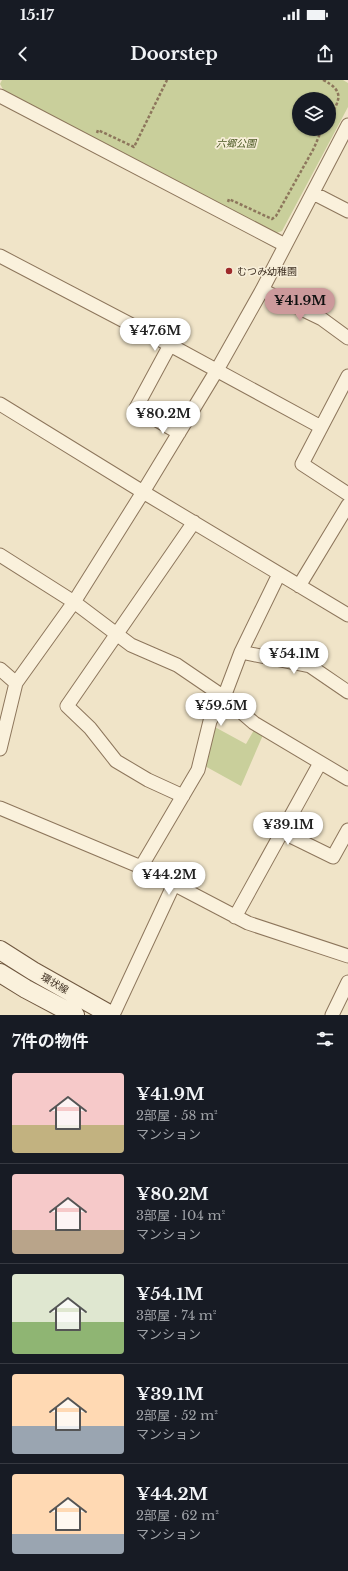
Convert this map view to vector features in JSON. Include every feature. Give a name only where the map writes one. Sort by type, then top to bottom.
[{"type":"street","points":[[0,96],[285,245]]},
{"type":"street","points":[[0,749],[16,683],[74,602],[217,370],[262,290],[348,125]]},
{"type":"street","points":[[313,193],[348,211]]},
{"type":"street","points":[[0,256],[217,370],[321,427]]},
{"type":"street","points":[[262,290],[322,319],[348,338]]},
{"type":"street","points":[[170,345],[136,408],[179,433]]},
{"type":"street","points":[[348,376],[302,464],[348,494]]},
{"type":"street","points":[[1,407],[348,615]]},
{"type":"street","points":[[299,586],[348,505]]},
{"type":"street","points":[[183,796],[148,780],[116,761],[90,728],[67,706],[194,522]]},
{"type":"street","points":[[0,555],[74,602],[131,645],[177,665],[224,697],[254,723],[348,779]]},
{"type":"street","points":[[141,867],[198,770],[210,721],[224,697],[241,652],[279,574]]},
{"type":"street","points":[[241,652],[310,666],[348,692]]},
{"type":"street","points":[[0,669],[16,683]]},
{"type":"street","points":[[235,916],[320,763]]},
{"type":"street","points":[[0,808],[141,867],[248,923],[348,956]]},
{"type":"street","points":[[282,832],[333,857],[348,830]]},
{"type":"street","points":[[112,1015],[174,884]]},
{"type":"street","name":"環状線","points":[[0,950],[32,970],[112,1015]]},
{"type":"street","name":"環状線","points":[[0,973],[26,989],[75,1015]]},
{"type":"street","points":[[332,1015],[348,982]]},
{"type":"path","points":[[91,144],[98,130],[134,148],[167,80]]},
{"type":"path","points":[[323,80],[333,85],[338,93],[338,102],[336,106]]},
{"type":"path","points":[[223,213],[229,199],[272,219],[276,216],[314,148],[319,136]]},
{"type":"green space","name":"六郷公園","points":[[2,80],[343,80],[348,83],[348,107],[336,130],[336,92],[292,92],[292,136],[333,136],[282,231],[274,234],[5,93],[0,84]]},
{"type":"green space","points":[[213,726],[246,744],[254,730],[263,735],[241,786],[203,765]]},
{"type":"place","name":"むつみ幼稚園","points":[[229,271]]}]
